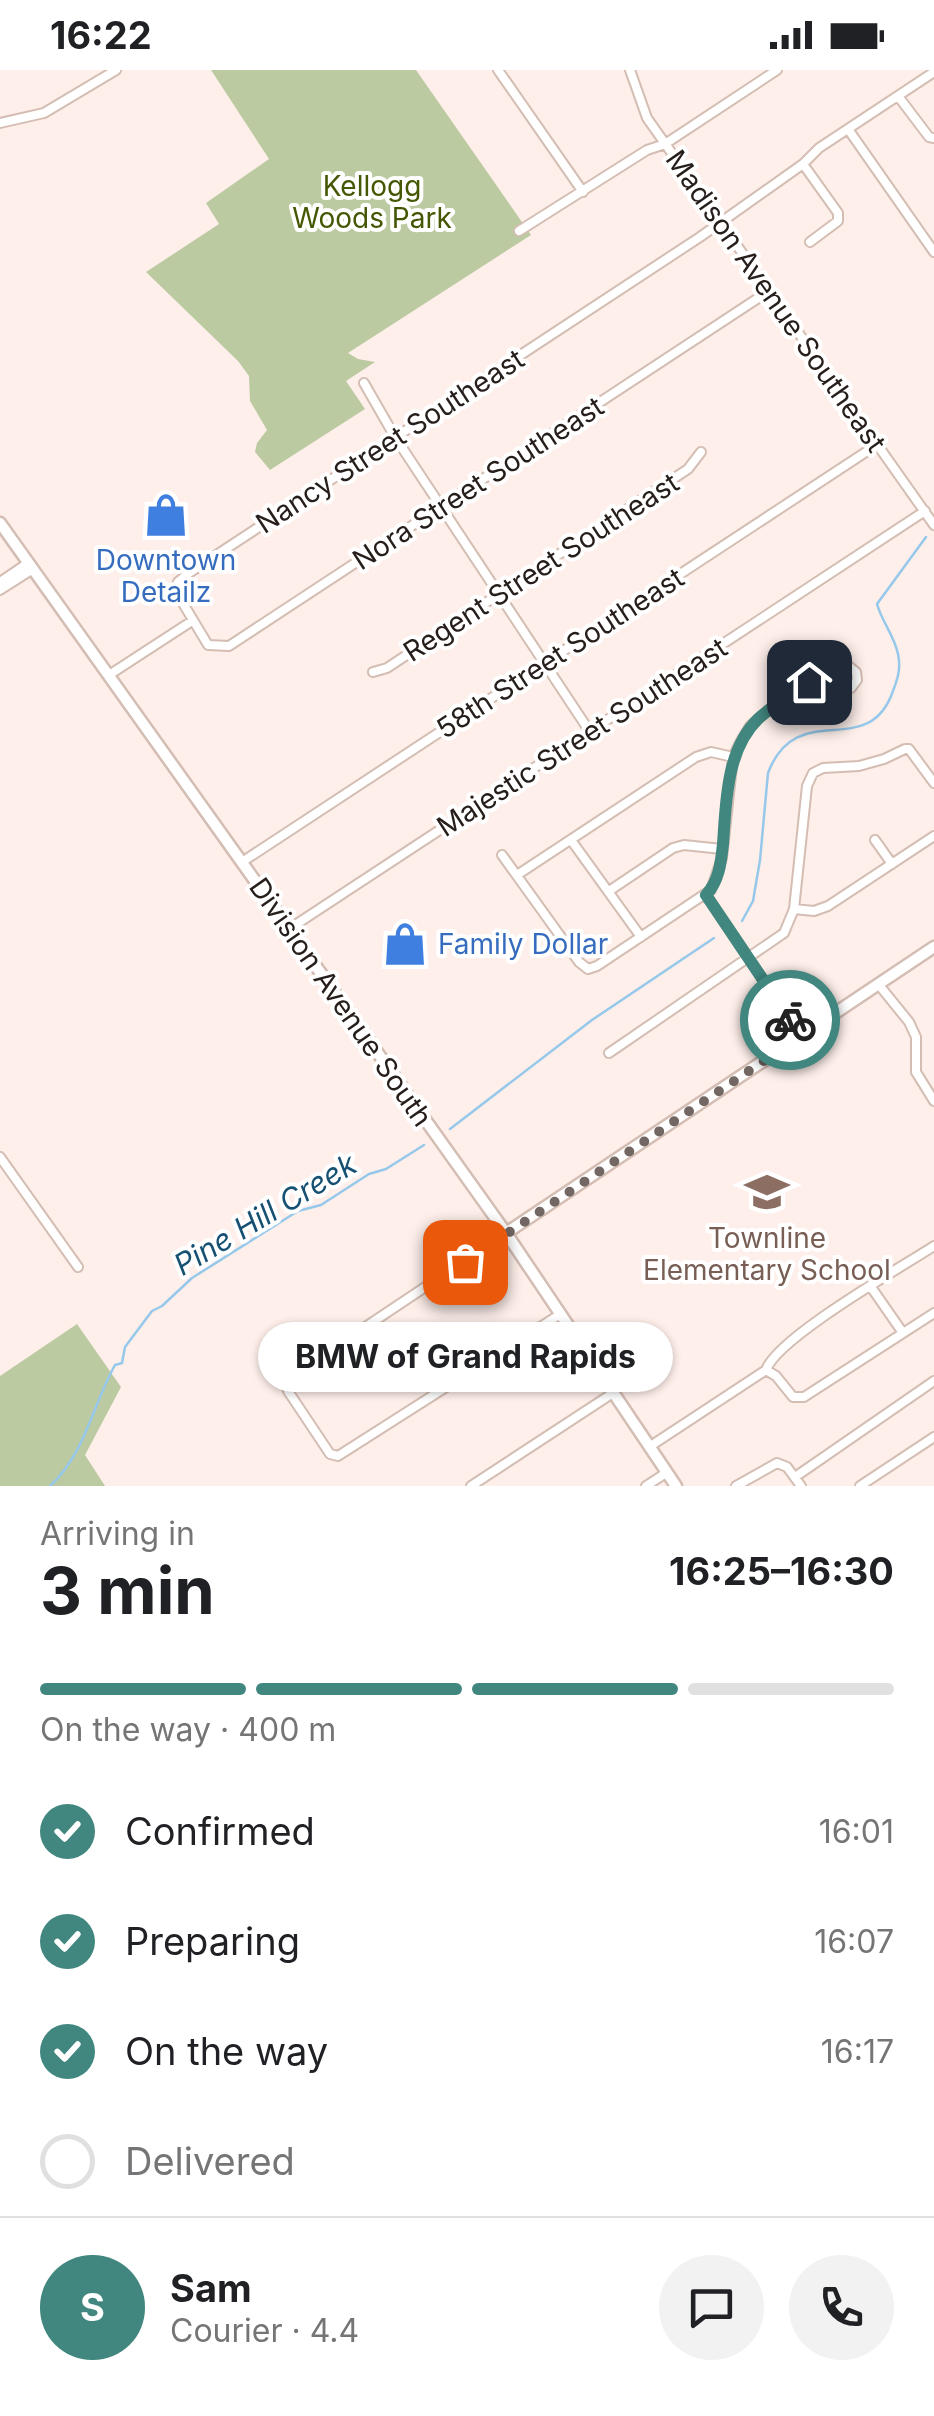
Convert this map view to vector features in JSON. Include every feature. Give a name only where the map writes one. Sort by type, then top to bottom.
[{"type":"main road","name":"Division Avenue South","points":[[0,523],[506,1233],[676,1486]]},
{"type":"main road","points":[[506,1233],[934,948]]},
{"type":"street","points":[[0,123],[44,114],[116,70]]},
{"type":"street","points":[[498,70],[584,192]]},
{"type":"street","name":"Madison Avenue Southeast","points":[[630,70],[647,118],[934,525]]},
{"type":"street","points":[[519,232],[778,70]]},
{"type":"street","name":"Nancy Street Southeast","points":[[192,621],[175,590],[178,582],[720,222],[803,164],[819,148],[934,72]]},
{"type":"street","points":[[898,96],[921,130],[934,138]]},
{"type":"street","points":[[848,129],[934,252]]},
{"type":"street","points":[[803,164],[838,213],[838,221],[810,242]]},
{"type":"street","name":"Nora Street Southeast","points":[[192,621],[208,645],[229,646],[769,291]]},
{"type":"street","points":[[364,383],[395,437],[590,732]]},
{"type":"street","name":"58th Street Southeast","points":[[242,862],[878,444]]},
{"type":"street","name":"Regent Street Southeast","points":[[373,672],[387,668],[688,469],[702,452]]},
{"type":"street","name":"Majestic Street Southeast","points":[[289,929],[924,512]]},
{"type":"street","points":[[0,582],[30,566]]},
{"type":"street","points":[[0,590],[30,566]]},
{"type":"street","points":[[109,675],[192,621]]},
{"type":"street","points":[[502,855],[579,962],[588,969],[597,966],[706,895],[719,870],[733,758],[750,726],[785,699],[841,663],[856,672],[851,688],[785,699]]},
{"type":"street","points":[[608,1053],[784,933],[794,910],[807,786],[813,773],[822,768],[872,763],[910,749],[934,783]]},
{"type":"street","points":[[517,875],[696,757],[710,752],[733,758]]},
{"type":"street","points":[[794,910],[814,911],[828,906],[934,836]]},
{"type":"street","points":[[572,840],[641,937]]},
{"type":"street","points":[[875,840],[892,864]]},
{"type":"street","points":[[609,891],[672,848],[684,845],[722,849]]},
{"type":"street","points":[[706,895],[801,1036]]},
{"type":"street","points":[[880,985],[916,1037],[916,1072],[934,1102]]},
{"type":"street","points":[[0,1156],[78,1267]]},
{"type":"street","points":[[506,1233],[289,1378],[288,1391],[335,1456],[560,1314]]},
{"type":"street","points":[[649,1447],[766,1370],[779,1350],[934,1246]]},
{"type":"street","points":[[871,1287],[903,1334]]},
{"type":"street","points":[[766,1370],[793,1397],[804,1397],[934,1314]]},
{"type":"street","points":[[795,1477],[934,1381]]},
{"type":"street","points":[[471,1486],[613,1394]]},
{"type":"street","points":[[860,1486],[934,1437]]},
{"type":"street","points":[[736,1486],[777,1463],[786,1467],[801,1486]]},
{"type":"street","points":[[646,1486],[666,1473]]},
{"type":"green space","name":"Kellogg Woods Park","points":[[211,70],[416,70],[531,235],[348,353],[375,362],[346,381],[365,409],[270,470],[255,452],[267,430],[250,401],[249,376],[146,272],[219,224],[206,203],[269,159]]},
{"type":"green space","points":[[77,1324],[121,1387],[85,1455],[105,1486],[0,1486],[0,1376]]},
{"type":"waterway","name":"Pine Hill Creek","points":[[742,921],[753,901],[768,773],[781,750],[796,738],[867,723],[882,712],[895,686],[899,664],[896,647],[877,604],[926,537]]},
{"type":"waterway","name":"Pine Hill Creek","points":[[450,1129],[592,1020],[714,938]]},
{"type":"waterway","name":"Pine Hill Creek","points":[[50,1486],[72,1459],[115,1365],[122,1363],[125,1347],[152,1311],[192,1278],[298,1211],[321,1205],[424,1145]]},
{"type":"way so far","points":[[465,1262],[801,1036],[790,1020]]},
{"type":"place","name":"Downtown Detailz","points":[[166,515]]},
{"type":"place","name":"Family Dollar","points":[[405,944]]},
{"type":"place","name":"Townline Elementary School","points":[[767,1192]]},
{"type":"place","name":"BMW of Grand Rapids","points":[[465,1262]]},
{"type":"route","points":[[790,1020],[706,895],[722,858],[733,758],[740,741],[759,717],[809,682]]}]
